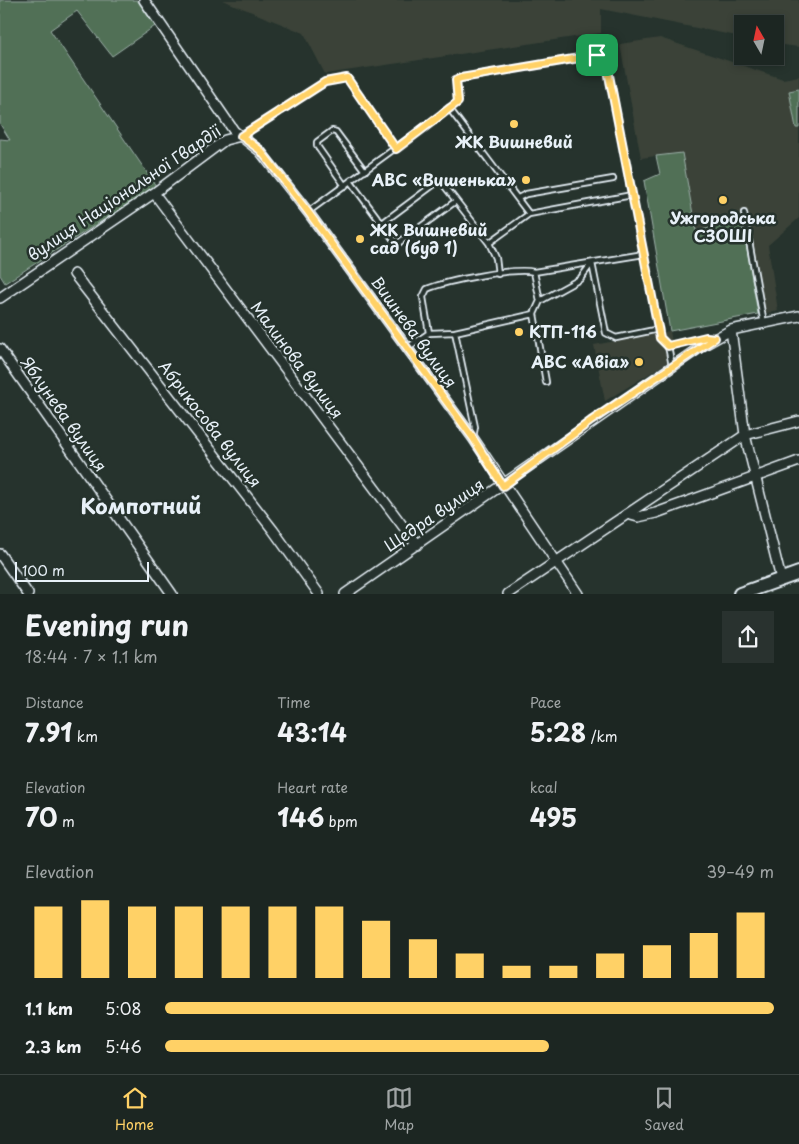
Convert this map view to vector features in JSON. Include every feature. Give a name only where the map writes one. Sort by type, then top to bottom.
[{"type":"street","name":"Вишнева вулиця","points":[[144,0],[227,120],[241,136],[260,150],[308,212],[473,438],[503,486],[578,594]]},
{"type":"street","name":"вулиця Національної Гвардії","points":[[3,296],[154,193],[226,140],[241,136]]},
{"type":"street","name":"Малинова вулиця","points":[[154,193],[417,545]]},
{"type":"street","name":"Абрикосова вулиця","points":[[74,274],[273,530],[319,594]]},
{"type":"street","points":[[0,286],[3,296]]},
{"type":"street","name":"Щедра вулиця","points":[[345,594],[503,486],[591,421],[715,338],[731,330],[799,316]]},
{"type":"street","points":[[731,330],[745,435],[781,579]]},
{"type":"street","name":"Яблунева вулиця","points":[[0,349],[172,594]]},
{"type":"street","points":[[508,594],[745,435],[799,421]]},
{"type":"street","points":[[627,514],[638,517],[656,513],[714,490],[756,478],[799,461]]},
{"type":"street","points":[[0,554],[28,594]]},
{"type":"street","points":[[740,594],[799,573]]},
{"type":"lane","points":[[308,212],[458,102],[456,80],[597,55],[607,65],[658,330],[660,338],[668,346],[672,366]]},
{"type":"lane","name":"вулиця Національної Гвардії","points":[[241,136],[325,82],[347,78],[396,149]]},
{"type":"lane","points":[[449,108],[529,214]]},
{"type":"lane","points":[[345,186],[316,146],[317,142],[332,131],[336,132],[365,171]]},
{"type":"lane","points":[[518,198],[526,194],[613,179]]},
{"type":"lane","points":[[381,224],[438,180],[442,181],[490,243],[496,258],[498,274]]},
{"type":"lane","points":[[350,182],[397,244],[456,200]]},
{"type":"lane","points":[[490,243],[529,214],[632,195]]},
{"type":"lane","points":[[744,213],[764,324]]},
{"type":"lane","points":[[429,333],[423,297],[427,289],[498,274],[534,272],[644,254]]},
{"type":"lane","points":[[540,300],[580,279],[592,263]]},
{"type":"lane","points":[[592,263],[606,333],[616,338],[658,330]]},
{"type":"lane","points":[[534,272],[540,300],[534,314],[546,382]]},
{"type":"lane","points":[[407,348],[429,333],[455,332],[534,314]]},
{"type":"lane","points":[[455,332],[474,427],[473,438]]},
{"type":"lane","points":[[668,346],[706,337],[715,338]]},
{"type":"shaded area","points":[[222,0],[799,0],[799,47],[784,45],[784,15],[734,15],[734,35],[601,9],[601,33],[325,74],[304,33]]},
{"type":"shaded area","name":"Ужгородська СЗОШІ","points":[[660,38],[734,63],[734,65],[741,65],[783,79],[799,76],[799,218],[768,245],[778,311],[670,331],[644,181],[660,174],[656,156],[641,158],[620,44]]},
{"type":"shaded area","points":[[670,331],[675,358],[605,401],[594,345]]},
{"type":"green space","points":[[0,0],[137,0],[155,26],[112,56],[77,11],[50,30],[156,186],[5,283],[0,275],[0,139],[10,140],[0,124]]},
{"type":"green space","points":[[799,89],[799,128],[796,128],[789,91]]},
{"type":"green space","points":[[682,153],[696,231],[740,222],[744,231],[758,314],[670,331],[644,181],[660,174],[656,156]]},
{"type":"place","name":"ЖК Вишневий","points":[[514,124]]},
{"type":"place","name":"ABC «Вишенька»","points":[[526,180]]},
{"type":"place","name":"Ужгородська СЗОШІ","points":[[723,200]]},
{"type":"place","name":"ЖК Вишневий сад (буд 1)","points":[[360,239]]},
{"type":"place","name":"КТП-116","points":[[519,332]]},
{"type":"place","name":"ABC «Авіа»","points":[[639,362]]},
{"type":"district","name":"Компотний","points":[[141,507]]},
{"type":"route","points":[[597,55],[607,65],[660,338],[668,346],[706,337],[715,338],[591,421],[503,486],[473,438],[308,212],[260,150],[241,136],[325,82],[347,78],[369,113],[396,149],[458,102],[456,80],[597,55]]}]
